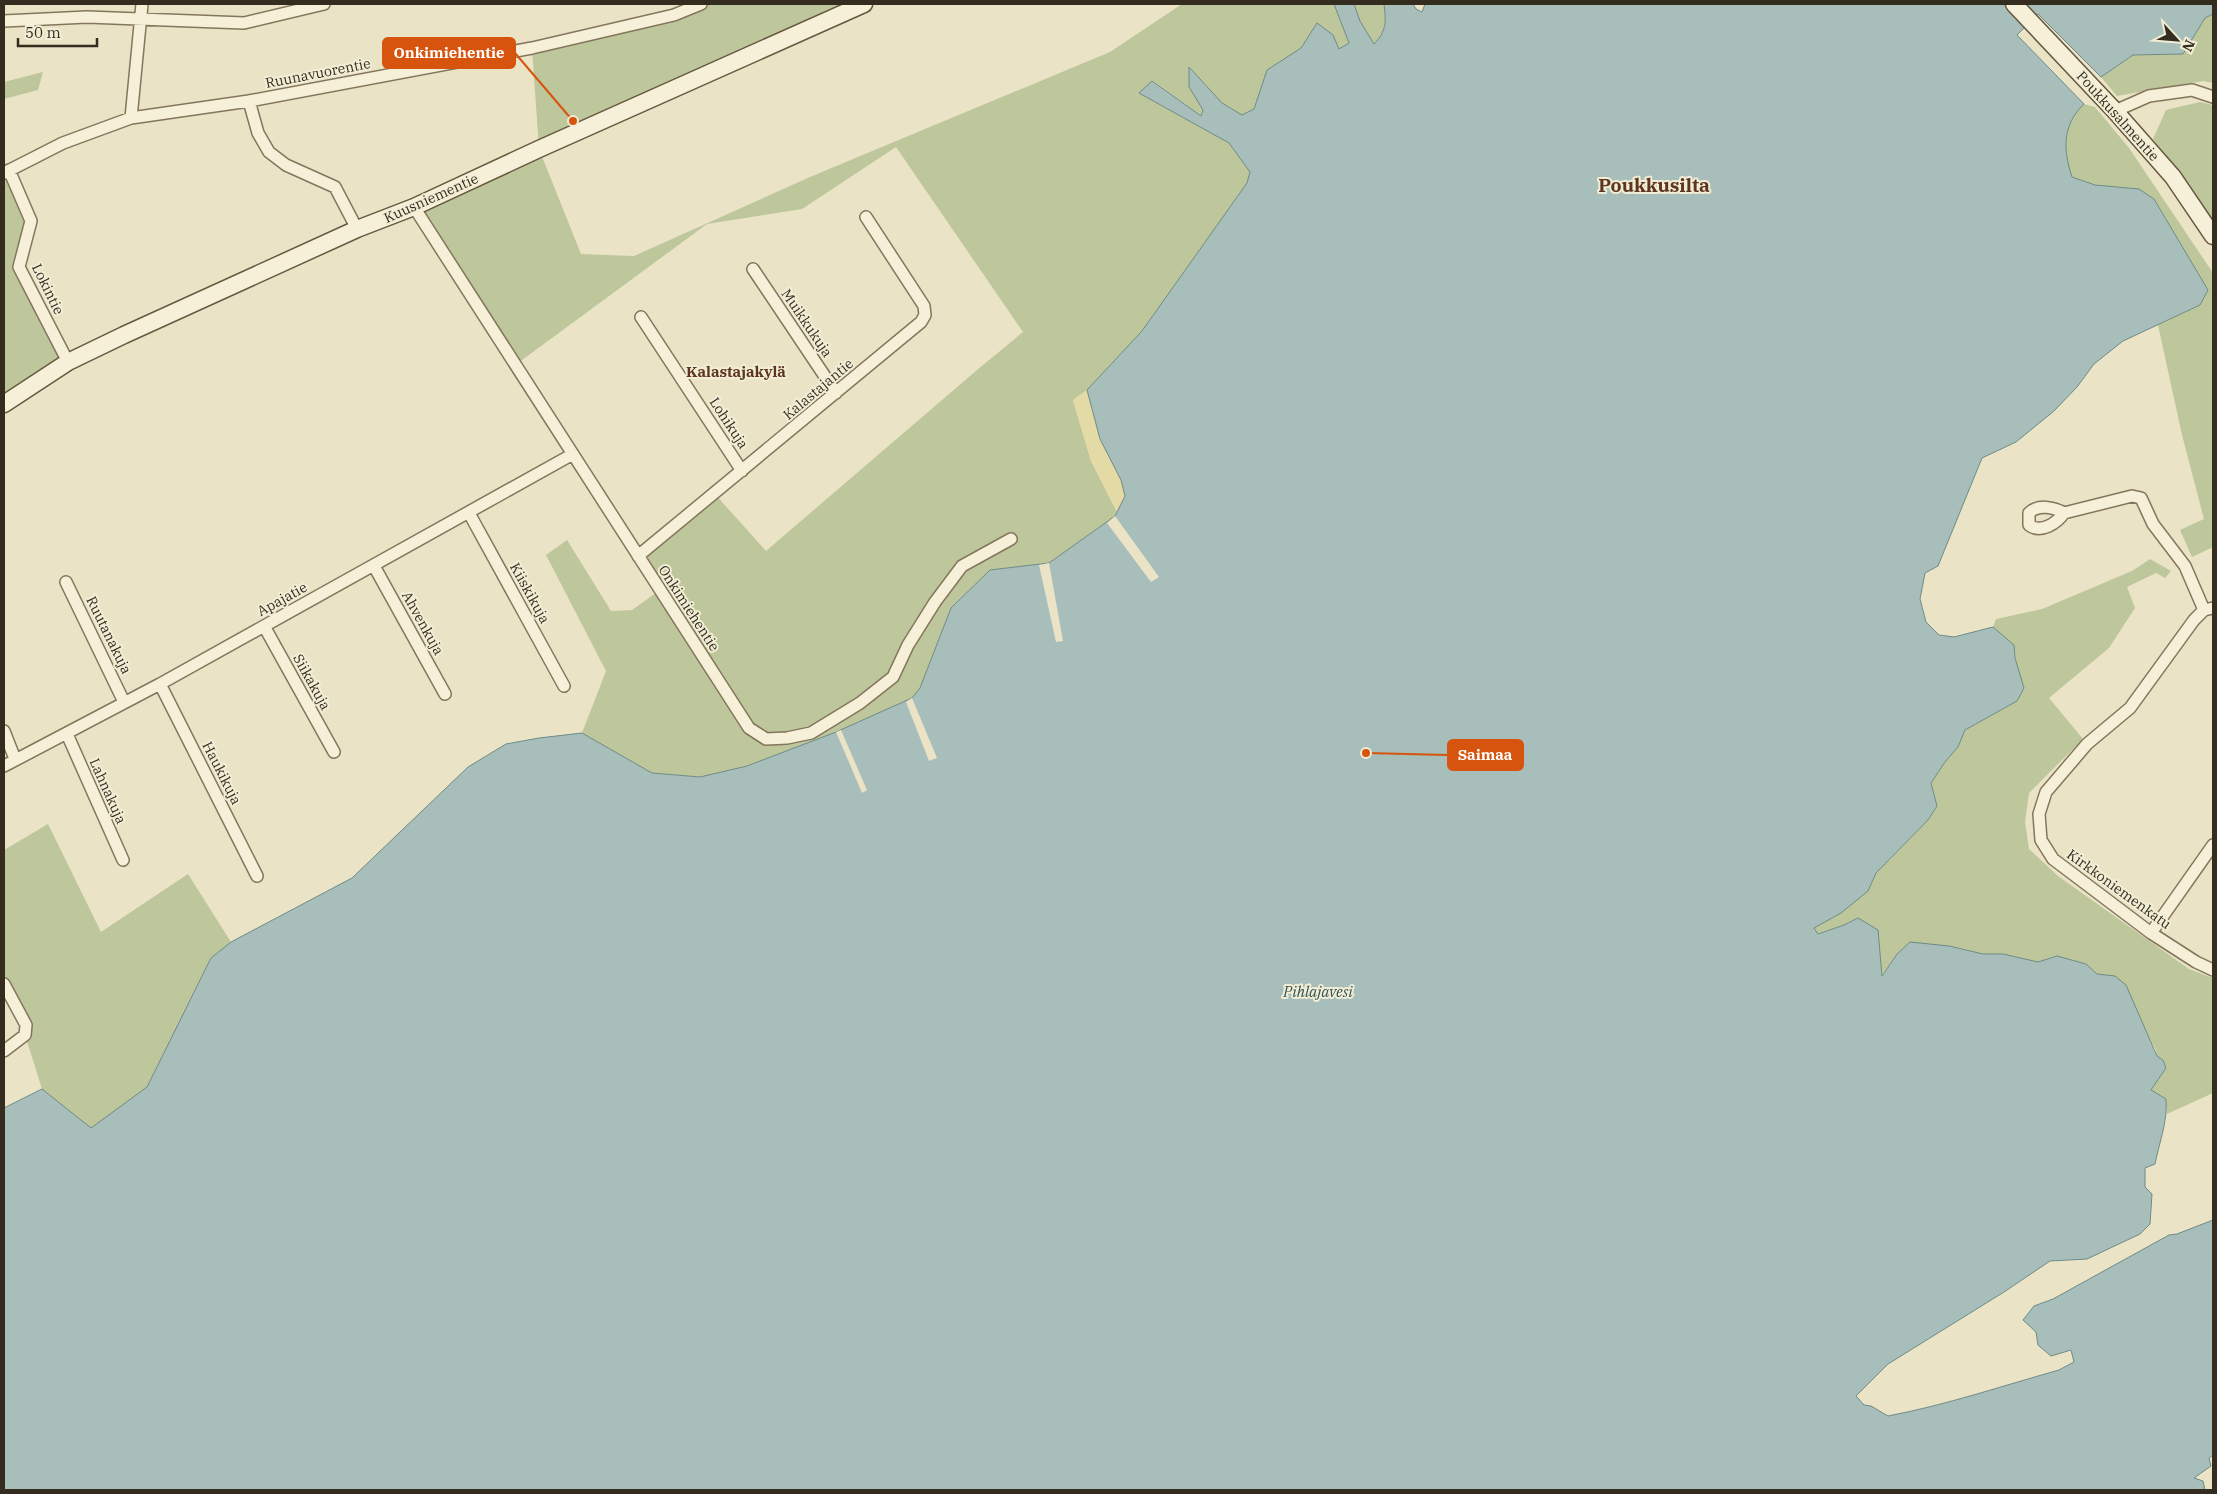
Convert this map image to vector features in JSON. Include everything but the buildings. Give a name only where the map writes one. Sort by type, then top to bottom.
[{"type":"street","points":[[131,118],[142,4]]},
{"type":"street","points":[[4,21],[87,17],[244,22],[324,4]]},
{"type":"street","name":"Ruunavuorentie","points":[[6,172],[63,143],[131,118],[249,101],[532,48],[674,15],[701,4]]},
{"type":"street","name":"Kuusniementie","points":[[4,404],[68,362],[124,334],[357,230],[414,207],[864,4]]},
{"type":"street","name":"Poukkusalmentie","points":[[2014,4],[2115,112],[2173,178],[2213,236]]},
{"type":"street","points":[[2115,112],[2149,96],[2192,90],[2213,97]]},
{"type":"street","points":[[249,101],[258,133],[269,152],[286,165],[335,187],[357,230]]},
{"type":"street","name":"Lokintie","points":[[6,172],[31,221],[19,266],[68,362]]},
{"type":"street","name":"Onkimiehentie","points":[[414,207],[748,728],[766,739],[788,738],[811,732],[860,703],[893,677],[908,645],[935,602],[962,566],[1012,539]]},
{"type":"street","name":"Kalastajantie","points":[[638,556],[921,322],[925,315],[924,306],[866,217]]},
{"type":"street","name":"Muikkukuja","points":[[754,269],[836,393]]},
{"type":"street","name":"Lohikuja","points":[[641,317],[742,471]]},
{"type":"street","name":"Apajatie","points":[[4,766],[160,684],[573,454]]},
{"type":"street","points":[[2064,513],[2132,496],[2142,498],[2153,524],[2185,566],[2209,609]]},
{"type":"street","name":"Kiiskikuja","points":[[469,513],[564,686]]},
{"type":"street","name":"Ahvenkuja","points":[[374,566],[445,694]]},
{"type":"street","name":"Ruutanakuja","points":[[66,582],[124,702]]},
{"type":"street","name":"Kirkkoniemenkatu","points":[[2209,609],[2194,620],[2130,708],[2087,744],[2046,792],[2039,814],[2041,840],[2053,860],[2151,933],[2196,962],[2213,970]]},
{"type":"street","name":"Siikakuja","points":[[264,626],[334,752]]},
{"type":"street","name":"Haukikuja","points":[[160,684],[257,876]]},
{"type":"street","points":[[4,731],[15,759]]},
{"type":"street","name":"Lahnakuja","points":[[67,734],[122,860]]},
{"type":"street","points":[[2151,933],[2213,845]]},
{"type":"street","points":[[4,984],[26,1025],[25,1035],[4,1051]]},
{"type":"green space","points":[[701,4],[864,4],[539,149],[532,48]]},
{"type":"green space","points":[[1182,4],[1334,4],[1349,43],[1339,49],[1317,23],[1301,48],[1267,70],[1254,110],[1242,116],[1222,103],[1189,67],[1189,87],[1203,110],[1201,116],[1153,81],[1139,93],[1229,143],[1250,172],[1247,183],[1142,331],[1087,390],[1073,400],[1091,461],[1117,512],[1115,516],[1049,563],[990,570],[951,608],[920,688],[912,698],[836,732],[747,766],[700,777],[652,773],[582,733],[606,671],[546,555],[567,540],[611,611],[632,610],[660,590],[638,556],[714,493],[766,551],[1023,332],[896,147],[802,209],[707,224],[518,363],[414,207],[539,149],[581,254],[634,256],[810,177],[1110,52]]},
{"type":"green space","points":[[1354,4],[1384,4],[1385,26],[1374,44],[1360,21]]},
{"type":"green space","points":[[2213,14],[2213,83],[2203,81],[2117,96],[2101,77],[2133,55],[2183,54],[2205,18]]},
{"type":"green space","points":[[43,72],[38,90],[4,99],[4,82]]},
{"type":"green space","points":[[2200,102],[2213,105],[2213,224],[2153,139],[2166,110]]},
{"type":"green space","points":[[2084,104],[2095,107],[2129,148],[2213,273],[2213,547],[2192,557],[2180,530],[2204,519],[2182,435],[2158,325],[2200,305],[2208,290],[2154,199],[2139,189],[2095,185],[2072,177],[2067,157],[2066,138],[2072,120]]},
{"type":"green space","points":[[4,173],[31,221],[19,267],[63,360],[4,397]]},
{"type":"green space","points":[[2150,559],[2171,571],[2165,578],[2156,573],[2127,587],[2135,608],[2109,648],[2049,698],[2083,739],[2029,793],[2025,822],[2029,849],[2058,876],[2189,969],[2213,978],[2213,1093],[2167,1114],[2166,1099],[2151,1090],[2166,1068],[2163,1060],[2157,1056],[2156,1050],[2115,976],[2097,974],[2086,964],[2057,956],[2038,962],[2003,954],[1983,954],[1949,946],[1897,954],[1881,976],[1858,918],[1817,934],[1814,928],[1867,891],[1876,873],[1928,820],[1937,806],[1931,783],[1958,747],[1965,730],[2017,701],[2024,688],[2015,658],[2014,645],[1993,627],[1996,619],[2042,609],[2132,571]]},
{"type":"green space","points":[[48,824],[101,932],[188,874],[231,942],[211,958],[147,1087],[91,1129],[42,1089],[25,1035],[4,984],[4,850]]},
{"type":"sand","points":[[1087,390],[1100,439],[1121,480],[1125,496],[1117,512],[1091,461],[1073,400]]},
{"type":"water","name":"Pihlajavesi","points":[[1334,4],[1354,4],[1360,21],[1374,44],[1385,26],[1384,4],[1413,4],[1416,9],[1422,12],[1425,4],[2213,4],[2213,14],[2205,18],[2183,54],[2133,55],[2101,77],[2038,14],[2017,35],[2084,104],[2072,120],[2066,138],[2067,157],[2072,177],[2095,185],[2139,189],[2154,199],[2208,290],[2200,305],[2123,341],[2094,364],[2077,387],[2054,411],[2016,442],[1982,458],[1938,566],[1925,573],[1920,599],[1926,622],[1939,635],[1954,637],[1993,627],[2014,645],[2015,658],[2024,688],[2017,701],[1965,730],[1958,747],[1931,783],[1937,806],[1928,820],[1876,873],[1868,891],[1841,913],[1814,928],[1818,934],[1858,918],[1878,930],[1882,976],[1897,954],[1910,942],[1949,946],[1983,954],[2003,954],[2038,962],[2057,956],[2086,964],[2097,974],[2115,976],[2126,985],[2157,1056],[2163,1060],[2166,1068],[2151,1090],[2166,1099],[2166,1107],[2155,1164],[2145,1168],[2145,1187],[2152,1194],[2150,1224],[2140,1234],[2087,1259],[2050,1261],[1888,1364],[1856,1396],[1864,1405],[1871,1406],[1888,1416],[1953,1401],[2059,1370],[2074,1362],[2071,1350],[2051,1356],[2038,1345],[2036,1332],[2023,1320],[2034,1306],[2053,1299],[2169,1235],[2177,1234],[2213,1220],[2213,1455],[2209,1458],[2211,1466],[2194,1478],[2203,1481],[2205,1490],[4,1490],[4,1108],[42,1089],[91,1128],[147,1087],[211,958],[231,942],[352,878],[468,767],[506,744],[582,733],[652,773],[700,777],[747,766],[836,732],[912,698],[920,688],[951,608],[990,570],[1049,563],[1115,516],[1125,496],[1121,480],[1100,439],[1087,390],[1142,331],[1247,183],[1250,172],[1229,143],[1139,93],[1152,81],[1201,116],[1203,110],[1189,87],[1189,67],[1222,103],[1242,115],[1254,109],[1267,70],[1301,48],[1317,23],[1333,35],[1339,49],[1349,43]]},
{"type":"pier","points":[[1115,516],[1159,577],[1151,582],[1107,523]]},
{"type":"pier","points":[[1049,563],[1063,641],[1056,642],[1039,565]]},
{"type":"pier","points":[[912,698],[937,758],[929,761],[906,702]]},
{"type":"pier","points":[[841,730],[867,790],[862,793],[836,732]]},
{"type":"place","name":"Onkimiehentie","points":[[573,121]]},
{"type":"place","name":"Saimaa","points":[[1366,753]]},
{"type":"district","name":"Poukkusilta","points":[[1654,185]]},
{"type":"district","name":"Kalastajakylä","points":[[736,371]]}]
